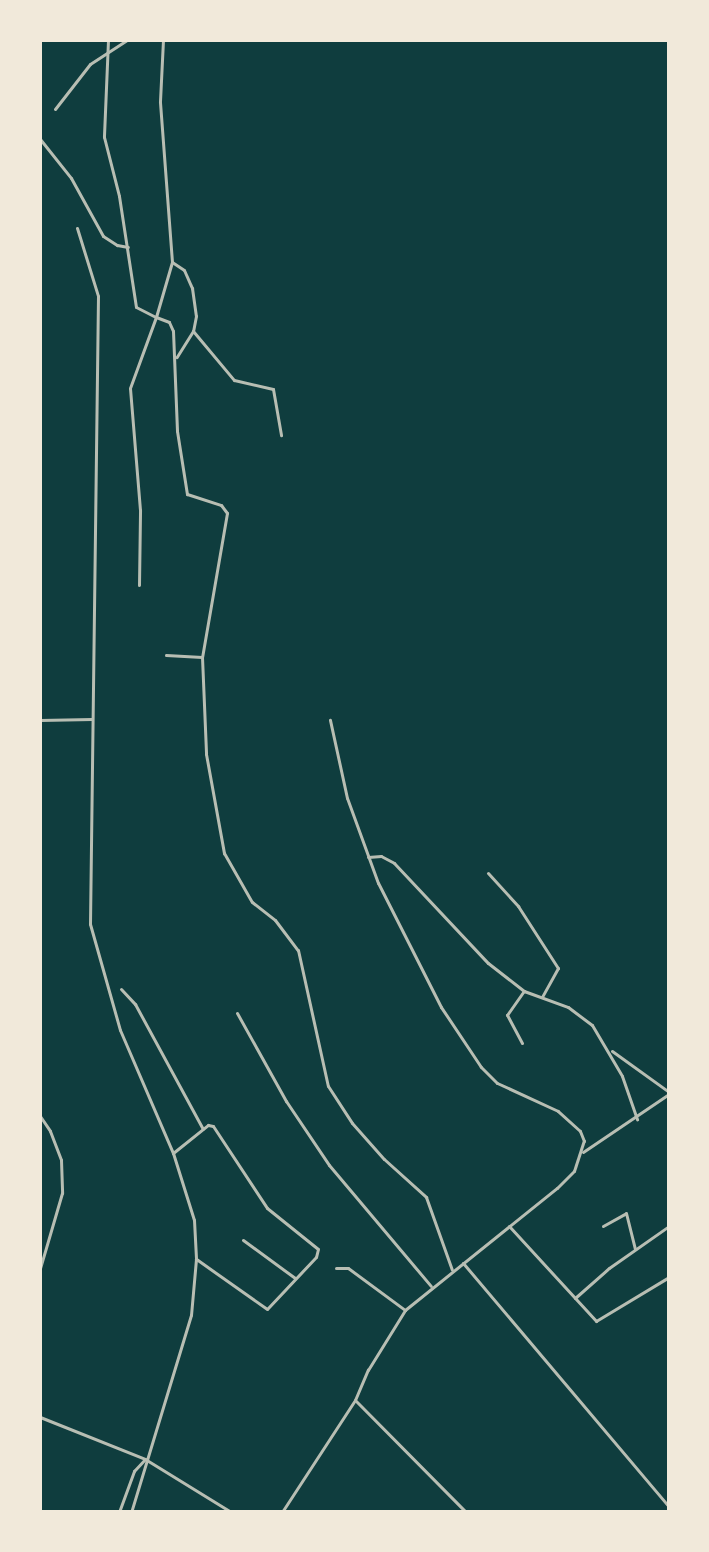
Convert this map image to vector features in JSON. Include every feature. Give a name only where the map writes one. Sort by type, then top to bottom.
[{"type":"street","points":[[108,40],[104,137],[128,247],[136,307],[172,325],[177,357],[177,431],[187,494],[221,505],[227,513],[202,657],[206,754],[224,853],[252,902],[275,920],[298,950],[328,1086],[352,1123],[384,1159],[426,1197],[452,1270]]},
{"type":"street","points":[[55,109],[90,64],[127,40]]},
{"type":"street","points":[[139,585],[140,510],[130,388],[172,262],[160,101],[163,40]]},
{"type":"street","points":[[40,139],[71,178],[103,236],[117,245],[128,247]]},
{"type":"street","points":[[77,228],[98,296],[90,924],[120,1030],[173,1153],[194,1220],[196,1259],[191,1315],[145,1459],[146,1474],[131,1512]]},
{"type":"street","points":[[172,262],[184,270],[192,288],[196,316],[193,331],[177,357]]},
{"type":"street","points":[[193,331],[234,380],[273,389],[281,435]]},
{"type":"street","points":[[166,655],[202,657]]},
{"type":"street","points":[[40,720],[92,719]]},
{"type":"street","points":[[330,720],[347,798],[368,857],[441,1007],[481,1067],[497,1083],[558,1111],[580,1131],[583,1152]]},
{"type":"street","points":[[368,857],[381,856],[394,863],[488,963],[524,991],[568,1007],[592,1025],[609,1049],[637,1119]]},
{"type":"street","points":[[488,873],[518,906],[558,968],[542,997]]},
{"type":"street","points":[[121,989],[135,1004],[203,1129]]},
{"type":"street","points":[[522,1043],[507,1015],[524,991]]},
{"type":"street","points":[[237,1013],[286,1101],[329,1165],[432,1286]]},
{"type":"street","points":[[282,1512],[355,1400],[368,1370],[405,1310],[574,1171],[583,1152],[637,1119],[669,1093],[609,1049]]},
{"type":"street","points":[[40,1116],[50,1131],[61,1160],[62,1193],[40,1268]]},
{"type":"street","points":[[173,1153],[208,1125],[216,1128],[243,1176],[267,1208],[314,1244],[316,1257],[267,1309],[196,1259]]},
{"type":"street","points":[[603,1226],[626,1213],[635,1249]]},
{"type":"street","points":[[509,1226],[596,1321],[669,1277]]},
{"type":"street","points":[[575,1298],[635,1249],[669,1226]]},
{"type":"street","points":[[243,1240],[296,1279]]},
{"type":"street","points":[[463,1263],[669,1507]]},
{"type":"street","points":[[336,1268],[348,1268],[405,1310]]},
{"type":"street","points":[[355,1400],[466,1512]]},
{"type":"street","points":[[40,1417],[145,1459],[231,1512]]},
{"type":"street","points":[[119,1512],[134,1471],[145,1459]]}]
